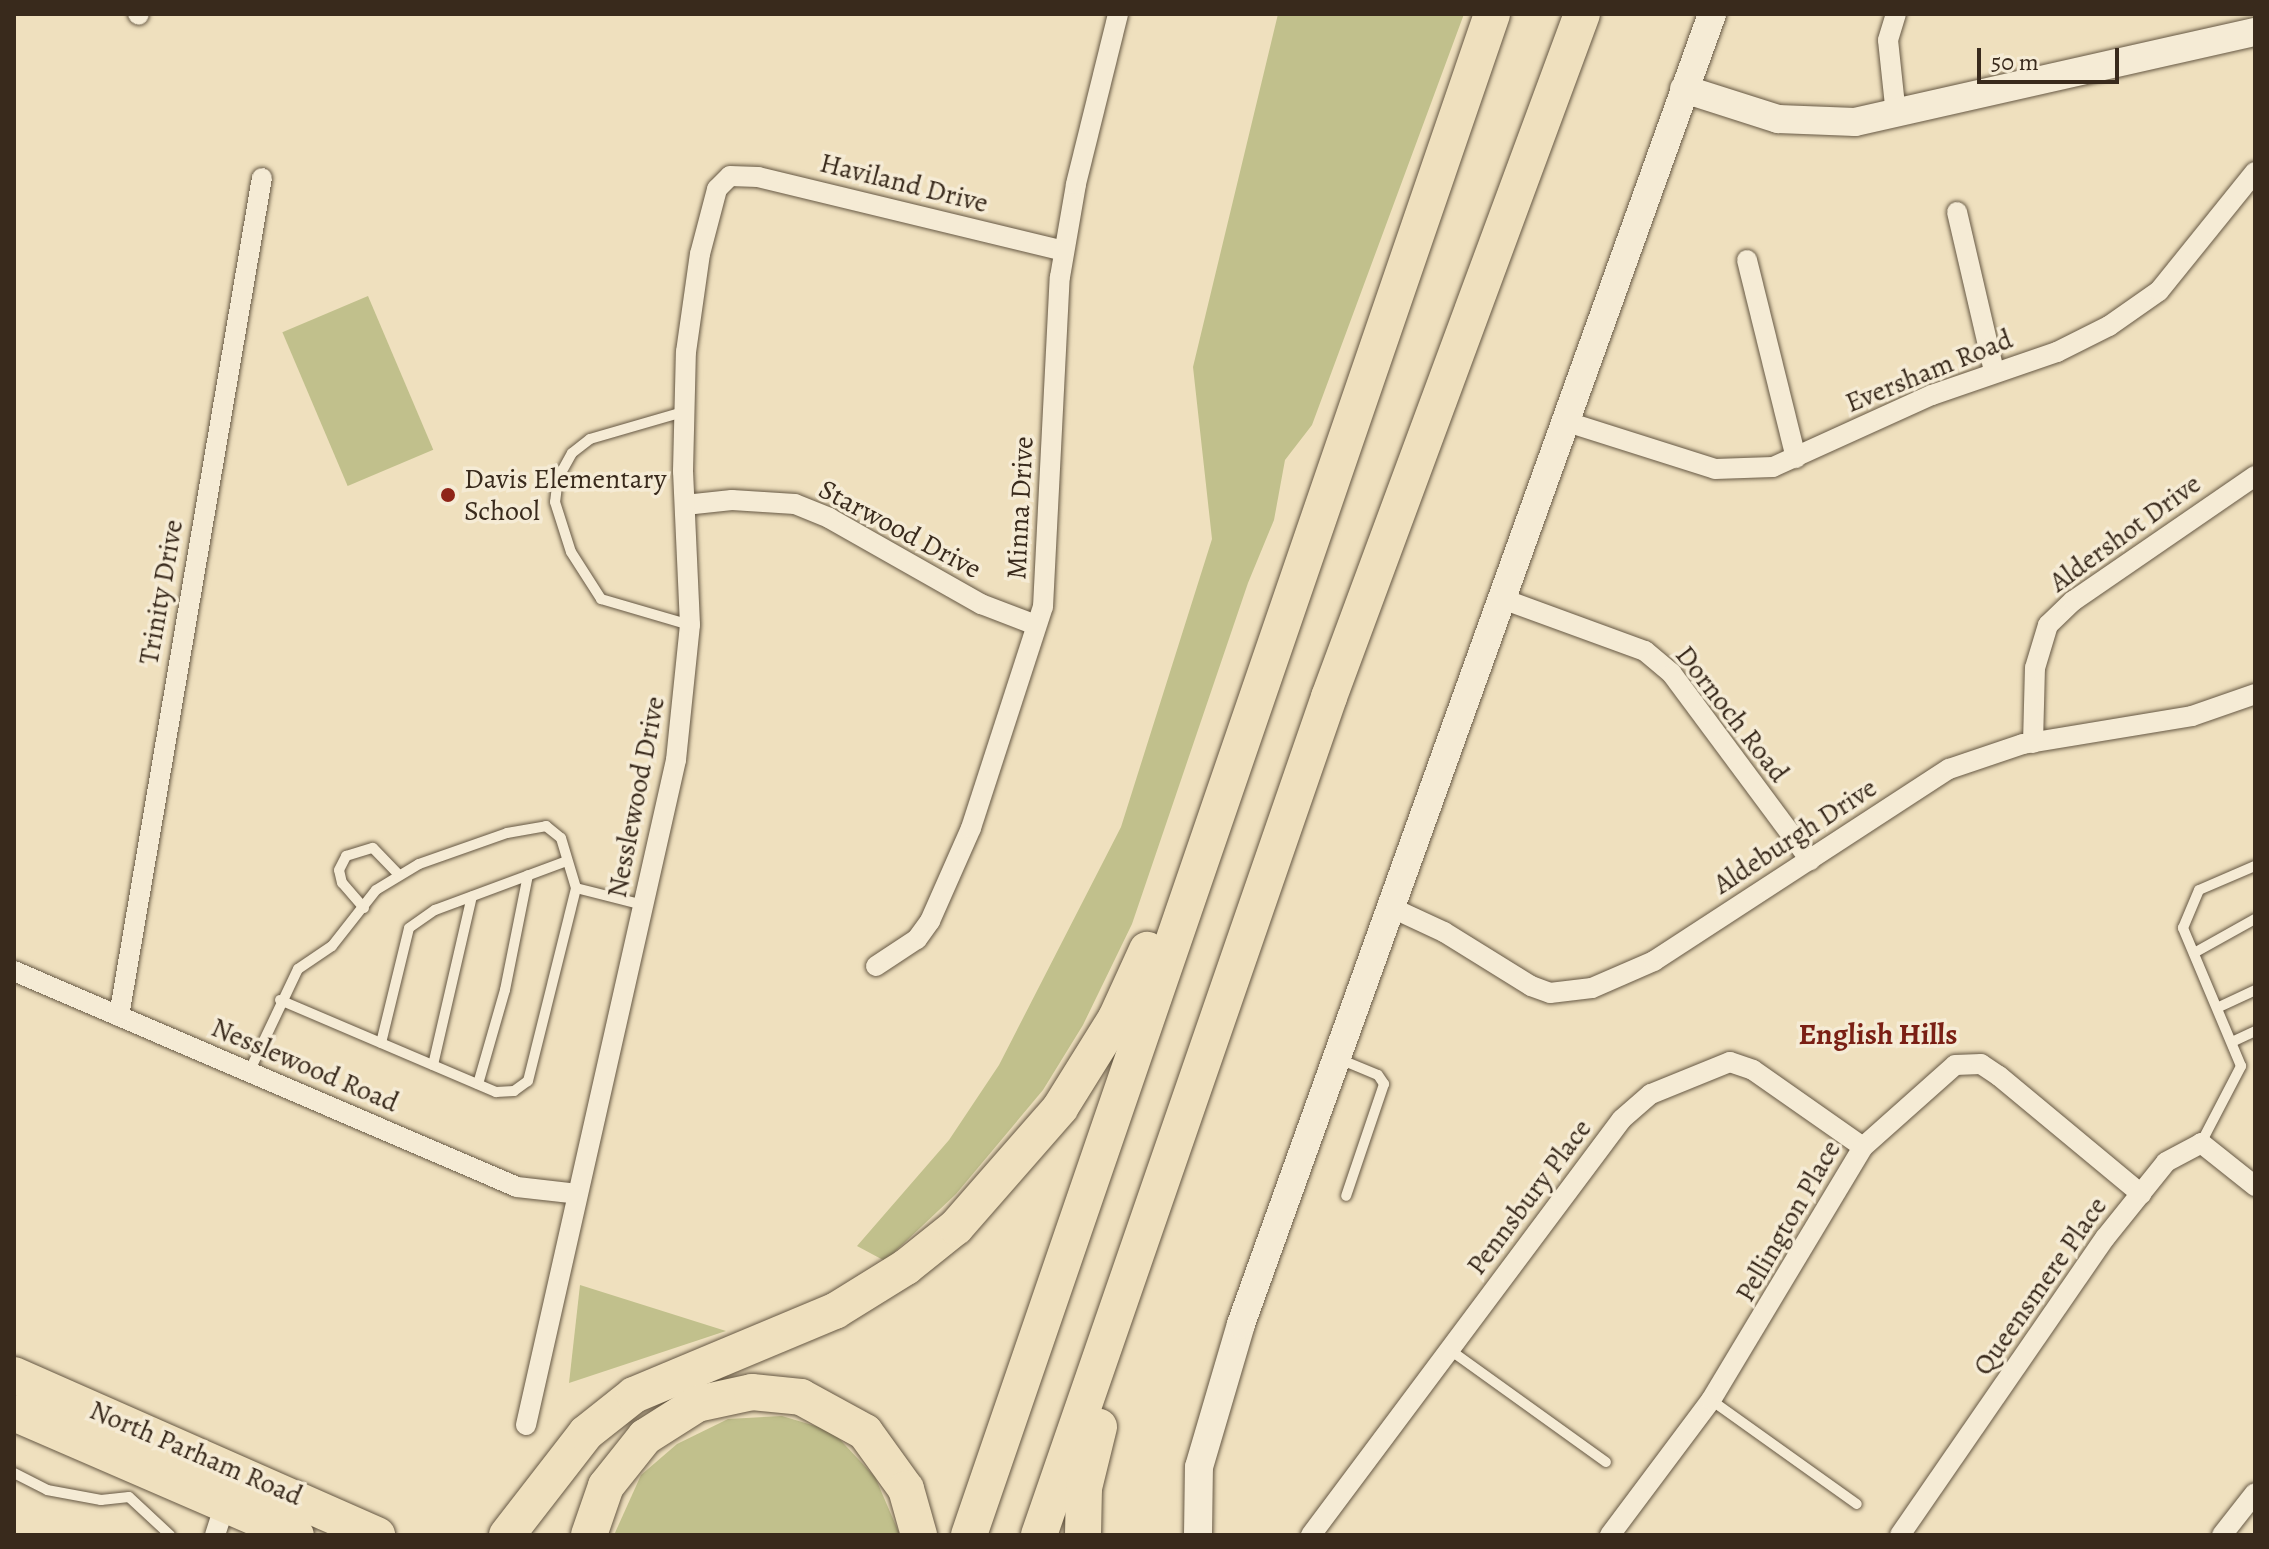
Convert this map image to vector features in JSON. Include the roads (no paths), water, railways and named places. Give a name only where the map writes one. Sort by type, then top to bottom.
[{"type":"highway","points":[[969,1535],[1492,14]]},
{"type":"highway","points":[[1039,1535],[1329,697],[1582,14]]},
{"type":"highway","points":[[507,1535],[528,1519],[586,1433],[634,1395],[806,1326],[874,1289],[930,1249],[997,1184],[1060,1108],[1116,1018],[1167,895],[1244,734]]},
{"type":"highway","points":[[1083,1535],[1088,1463],[1136,1314],[1171,1149]]},
{"type":"highway","name":"North Parham Road","points":[[14,1375],[377,1535]]},
{"type":"highway","points":[[589,1535],[606,1486],[645,1437],[697,1404],[752,1392],[801,1397],[865,1432],[906,1489],[919,1535]]},
{"type":"highway","name":"North Parham Road","points":[[14,1413],[220,1520],[296,1535]]},
{"type":"street","name":"Minna Drive","points":[[876,966],[917,939],[930,921],[971,828],[1036,625],[1045,578],[1063,251],[1118,14]]},
{"type":"street","points":[[1198,1535],[1197,1492],[1208,1424],[1388,906],[1712,14]]},
{"type":"street","points":[[1896,14],[1888,40],[1896,115]]},
{"type":"street","points":[[1684,89],[1778,119],[1834,124],[1896,115],[2255,32]]},
{"type":"street","name":"Eversham Road","points":[[1564,421],[1715,469],[1749,472],[1796,458],[1994,371],[2057,352],[2141,306],[2178,269],[2255,172]]},
{"type":"street","name":"Haviland Drive","points":[[730,176],[758,177],[1063,251]]},
{"type":"street","name":"Nesslewood Drive","points":[[526,1425],[676,760],[690,625],[683,412],[700,254],[717,189],[730,176]]},
{"type":"street","name":"Trinity Drive","points":[[119,1016],[262,178]]},
{"type":"street","points":[[1957,212],[1994,371]]},
{"type":"street","points":[[1747,260],[1796,458]]},
{"type":"street","name":"Aldershot Drive","points":[[2033,743],[2035,668],[2048,625],[2073,601],[2255,476]]},
{"type":"street","name":"Starwood Drive","points":[[685,505],[732,500],[795,504],[829,518],[981,604],[1036,625]]},
{"type":"street","name":"Dornoch Road","points":[[1500,598],[1635,646],[1672,674],[1810,860]]},
{"type":"street","name":"Aldeburgh Drive","points":[[1388,906],[1444,932],[1520,981],[1550,993],[1569,993],[1617,981],[1654,961],[1949,769],[2033,743],[2192,716],[2255,694]]},
{"type":"street","name":"Nesslewood Road","points":[[14,971],[517,1187],[578,1194]]},
{"type":"street","name":"Pennsbury Place","points":[[1311,1535],[1622,1119],[1651,1094],[1730,1062],[1753,1070],[1863,1147]]},
{"type":"street","name":"Pellington Place","points":[[1610,1535],[1711,1400],[1863,1147],[1935,1079],[1955,1065],[1981,1064],[2141,1194]]},
{"type":"street","points":[[2201,1143],[2255,1186]]},
{"type":"street","name":"Queensmere Place","points":[[1900,1535],[2141,1194],[2166,1162],[2201,1143]]},
{"type":"street","points":[[2222,1535],[2255,1493]]},
{"type":"lane","points":[[683,412],[590,439],[572,453],[558,478],[555,502],[571,552],[601,599],[690,625]]},
{"type":"lane","points":[[249,1072],[280,1000],[298,969],[332,946],[376,890],[398,874],[507,833],[546,826],[561,838],[576,888],[528,1081],[514,1091],[496,1092],[280,1000]]},
{"type":"lane","points":[[364,908],[342,883],[339,870],[346,856],[373,848],[398,874]]},
{"type":"lane","points":[[381,1043],[409,928],[435,910],[567,861]]},
{"type":"lane","points":[[2201,1143],[2241,1066],[2234,1041],[2183,928],[2199,890],[2255,866]]},
{"type":"lane","points":[[478,1084],[505,990],[528,875]]},
{"type":"lane","points":[[576,888],[643,905]]},
{"type":"lane","points":[[433,1065],[472,896]]},
{"type":"lane","points":[[2194,953],[2255,919]]},
{"type":"lane","points":[[2219,1007],[2255,990]]},
{"type":"lane","points":[[2234,1041],[2255,1031]]},
{"type":"lane","points":[[1336,1057],[1378,1075],[1384,1084],[1346,1196]]},
{"type":"lane","points":[[1450,1350],[1606,1462]]},
{"type":"lane","points":[[1711,1400],[1857,1504]]},
{"type":"lane","points":[[14,1473],[47,1490],[101,1500],[129,1497],[170,1535]]},
{"type":"place","name":"Davis Elementary School","points":[[448,495]]},
{"type":"district","name":"English Hills","points":[[1878,1034]]}]
